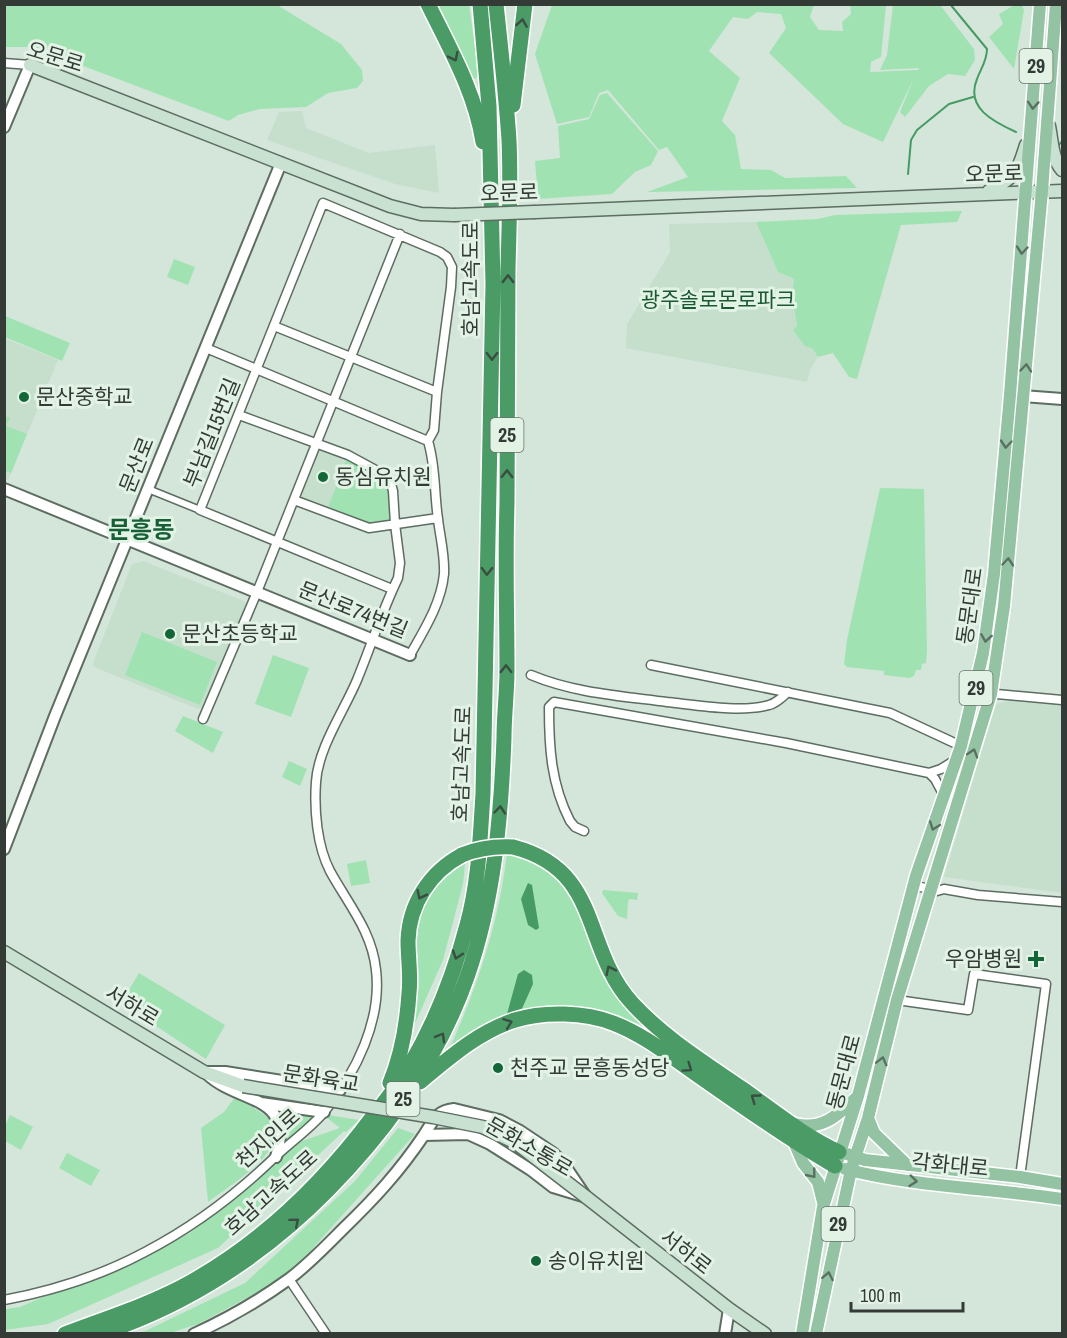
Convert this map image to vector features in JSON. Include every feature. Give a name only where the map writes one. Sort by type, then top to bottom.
[{"type":"highway","points":[[428,4],[458,64],[474,103],[482,131],[492,192]]},
{"type":"highway","name":"호남고속도로","points":[[65,1334],[157,1299],[190,1282],[257,1238],[310,1191],[356,1140],[408,1069],[430,1029],[467,923],[480,848],[484,752],[493,284],[489,106],[480,4]]},
{"type":"highway","name":"호남고속도로","points":[[99,1334],[176,1302],[230,1272],[302,1216],[346,1172],[386,1123],[445,1030],[467,978],[481,934],[496,857],[507,674],[509,144],[496,4]]},
{"type":"highway","points":[[509,144],[519,40],[525,4]]},
{"type":"highway","points":[[228,1259],[235,1247],[314,1178],[362,1125],[385,1093],[398,1065],[404,1040],[410,991],[408,937],[413,914],[426,884],[450,862],[462,855],[476,849],[494,846],[513,847],[553,863],[577,891],[612,976],[630,1001],[658,1029],[824,1145],[837,1159]]},
{"type":"highway","points":[[408,1091],[464,1046],[486,1032],[516,1020],[554,1014],[583,1016],[613,1023],[654,1045],[794,1142],[837,1159]]},
{"type":"main road","name":"동문대로","points":[[801,1334],[823,1207],[858,1096],[915,881],[961,746],[975,692],[989,616],[1010,395],[1040,4]]},
{"type":"main road","name":"동문대로","points":[[816,1334],[844,1197],[868,1118],[897,1000],[991,694],[1004,606],[1013,514],[1048,121],[1056,4]]},
{"type":"main road","name":"오문로","points":[[30,64],[281,163],[421,214],[454,215],[1062,191]]},
{"type":"main road","points":[[1048,121],[1053,152],[1062,170]]},
{"type":"main road","points":[[985,193],[1013,177],[1019,169],[1031,127]]},
{"type":"main road","points":[[1003,478],[1009,480],[1008,505],[1013,514]]},
{"type":"main road","name":"서하로","points":[[4,952],[204,1072],[243,1086]]},
{"type":"main road","name":"문화육교","points":[[243,1086],[483,1127],[516,1143],[586,1197]]},
{"type":"main road","points":[[790,1123],[813,1127],[824,1123],[834,1119],[858,1096]]},
{"type":"main road","points":[[868,1118],[874,1133],[908,1166]]},
{"type":"main road","points":[[794,1142],[803,1163],[818,1182],[823,1207]]},
{"type":"main road","name":"각화대로","points":[[837,1159],[855,1157],[908,1166],[1020,1177],[1062,1184]]},
{"type":"main road","name":"각화대로","points":[[837,1159],[851,1170],[873,1175],[1062,1199]]},
{"type":"main road","points":[[844,1197],[863,1179],[873,1175]]},
{"type":"main road","name":"서하로","points":[[586,1197],[729,1309],[765,1334]]},
{"type":"street","name":"오문로","points":[[4,63],[30,64]]},
{"type":"street","points":[[4,127],[30,64]]},
{"type":"street","name":"문산로","points":[[5,847],[55,716],[281,163]]},
{"type":"street","name":"문산로74번길","points":[[4,489],[410,655],[430,620],[442,585],[444,557],[438,518],[435,472],[428,441],[434,430],[452,267],[447,257],[440,252],[323,203]]},
{"type":"street","name":"부남길15번길","points":[[323,203],[200,510],[392,589]]},
{"type":"street","points":[[203,719],[257,592],[400,234]]},
{"type":"street","points":[[274,326],[437,392]]},
{"type":"street","points":[[206,348],[428,441]]},
{"type":"street","points":[[1010,395],[1062,399]]},
{"type":"street","name":"천지인로","points":[[4,1300],[42,1292],[143,1253],[216,1208],[324,1112],[340,1090],[360,1054],[371,1024],[376,1003],[377,971],[372,948],[364,926],[326,862],[319,828],[316,785],[319,763],[356,682],[398,578],[400,563],[393,491],[391,484],[383,474],[348,455],[239,415]]},
{"type":"street","points":[[148,489],[200,510]]},
{"type":"street","points":[[294,500],[369,528],[438,518]]},
{"type":"street","points":[[651,665],[890,713],[961,746]]},
{"type":"street","points":[[531,675],[585,692],[706,706],[749,708],[770,705],[788,692]]},
{"type":"street","points":[[975,692],[1062,700]]},
{"type":"street","points":[[584,831],[570,821],[553,772],[549,750],[549,707],[554,702],[786,743],[929,773],[957,759]]},
{"type":"street","points":[[929,773],[935,779],[944,797]]},
{"type":"street","points":[[915,881],[931,885],[937,891],[944,889],[978,895],[1062,902]]},
{"type":"street","points":[[897,1000],[968,1010],[974,974],[1046,984],[1020,1177]]},
{"type":"street","points":[[204,1072],[225,1072],[340,1090]]},
{"type":"street","points":[[204,1072],[218,1084],[260,1103],[279,1120],[282,1132],[276,1157]]},
{"type":"street","points":[[260,1103],[324,1112]]},
{"type":"street","name":"문화소통로","points":[[194,1334],[254,1302],[289,1279],[378,1196],[398,1173],[444,1110],[465,1111],[499,1120],[553,1154],[586,1197]]},
{"type":"street","name":"문화소통로","points":[[424,1135],[468,1134],[531,1170],[553,1187],[586,1197]]},
{"type":"street","points":[[289,1279],[326,1334]]},
{"type":"street","points":[[725,1334],[729,1309]]},
{"type":"shaded area","points":[[5,4],[277,5],[341,44],[362,70],[363,81],[357,88],[328,93],[306,107],[260,109],[238,115],[229,121],[33,47],[5,47]]},
{"type":"shaded area","points":[[1016,4],[1022,5],[1024,10],[1014,69],[989,37],[1003,24],[999,14]]},
{"type":"shaded area","points":[[430,5],[469,5],[479,76],[471,81]]},
{"type":"shaded area","points":[[552,5],[814,5],[810,17],[819,30],[843,31],[842,22],[851,14],[850,5],[886,5],[881,57],[871,62],[870,72],[918,70],[919,68],[880,70],[887,55],[893,5],[940,5],[974,49],[975,60],[965,76],[948,74],[929,86],[905,117],[900,112],[914,78],[883,142],[843,124],[769,53],[786,28],[781,14],[757,12],[748,19],[733,17],[709,51],[740,78],[722,121],[735,135],[741,169],[771,170],[785,178],[846,176],[857,188],[647,192],[688,177],[667,147],[659,150],[608,90],[599,93],[589,117],[557,124],[535,54]]},
{"type":"shaded area","points":[[607,93],[658,151],[651,165],[635,172],[612,194],[538,199],[535,161],[560,158],[558,126],[589,119],[600,95]]},
{"type":"shaded area","points":[[302,111],[306,128],[369,153],[435,145],[439,193],[395,184],[267,140],[279,112]]},
{"type":"shaded area","points":[[962,211],[957,222],[901,225],[857,379],[849,377],[833,353],[818,357],[812,348],[805,346],[793,330],[797,326],[792,295],[794,279],[778,272],[756,222],[818,219],[835,215]]},
{"type":"shaded area","name":"광주솔로몬로파크","points":[[756,222],[778,272],[794,279],[792,295],[797,326],[818,357],[810,370],[807,382],[626,348],[627,324],[670,252],[669,224]]},
{"type":"shaded area","points":[[174,259],[195,267],[188,285],[167,277]]},
{"type":"shaded area","points":[[5,316],[70,343],[62,361],[5,337]]},
{"type":"shaded area","name":"문산중학교","points":[[4,338],[58,360],[8,480],[4,479]]},
{"type":"shaded area","points":[[4,416],[10,418],[6,426],[27,434],[11,473],[5,471]]},
{"type":"shaded area","name":"동심유치원","points":[[322,450],[346,460],[327,510],[301,499],[299,494],[316,452]]},
{"type":"shaded area","points":[[346,460],[374,472],[387,482],[392,514],[387,522],[370,526],[327,510]]},
{"type":"shaded area","points":[[880,488],[924,489],[927,651],[926,663],[922,664],[921,670],[916,670],[914,676],[910,678],[884,675],[884,671],[847,667],[844,664],[847,640]]},
{"type":"shaded area","name":"문산초등학교","points":[[143,561],[247,604],[205,706],[198,709],[94,667],[93,663],[132,564]]},
{"type":"shaded area","points":[[142,632],[217,662],[200,705],[125,675]]},
{"type":"shaded area","points":[[273,655],[309,668],[291,717],[255,704]]},
{"type":"shaded area","points":[[1014,700],[1062,704],[1062,893],[944,877],[996,704]]},
{"type":"shaded area","points":[[183,716],[223,732],[213,753],[175,731]]},
{"type":"shaded area","points":[[289,761],[307,769],[300,786],[282,777]]},
{"type":"shaded area","points":[[466,853],[463,884],[443,960],[413,1028],[408,959],[418,899]]},
{"type":"shaded area","points":[[507,853],[553,866],[650,1028],[603,1011],[564,1007],[448,1052],[485,955],[498,905]]},
{"type":"shaded area","points":[[366,860],[370,883],[351,886],[347,864]]},
{"type":"shaded area","points":[[528,883],[532,885],[539,928],[536,930],[528,925],[521,899]]},
{"type":"shaded area","points":[[603,890],[638,893],[637,900],[628,901],[627,919],[618,916],[602,893]]},
{"type":"shaded area","points":[[524,970],[532,975],[533,984],[521,1011],[509,1015],[507,1014],[518,974]]},
{"type":"shaded area","points":[[139,973],[225,1025],[206,1059],[121,1003]]},
{"type":"shaded area","points":[[236,1096],[272,1120],[275,1134],[273,1144],[259,1163],[208,1202],[201,1128],[224,1112]]},
{"type":"shaded area","points":[[275,1108],[311,1115],[311,1122],[288,1141],[284,1138]]},
{"type":"shaded area","points":[[322,1114],[359,1120],[346,1132],[344,1131],[218,1248],[48,1324],[5,1330],[5,1309],[20,1307],[190,1233],[302,1141],[340,1128]]},
{"type":"shaded area","points":[[10,1115],[33,1127],[21,1150],[5,1141],[5,1126]]},
{"type":"shaded area","points":[[398,1128],[415,1134],[288,1276],[198,1324],[170,1333],[139,1334],[245,1283],[355,1181]]},
{"type":"shaded area","points":[[67,1153],[100,1170],[91,1186],[59,1168]]},
{"type":"waterway","points":[[950,4],[987,49],[985,61],[974,89],[978,106],[999,124],[1016,132]]},
{"type":"waterway","points":[[908,174],[911,140],[917,130],[949,104],[973,97]]},
{"type":"waterway","points":[[1059,145],[1062,141]]},
{"type":"place","name":"문산중학교","points":[[24,397]]},
{"type":"place","name":"동심유치원","points":[[323,477]]},
{"type":"place","name":"문산초등학교","points":[[170,634]]},
{"type":"place","name":"우암병원","points":[[1036,959]]},
{"type":"place","name":"천주교 문흥동성당","points":[[498,1068]]},
{"type":"place","name":"송이유치원","points":[[536,1261]]},
{"type":"district","name":"문흥동","points":[[141,530]]}]
